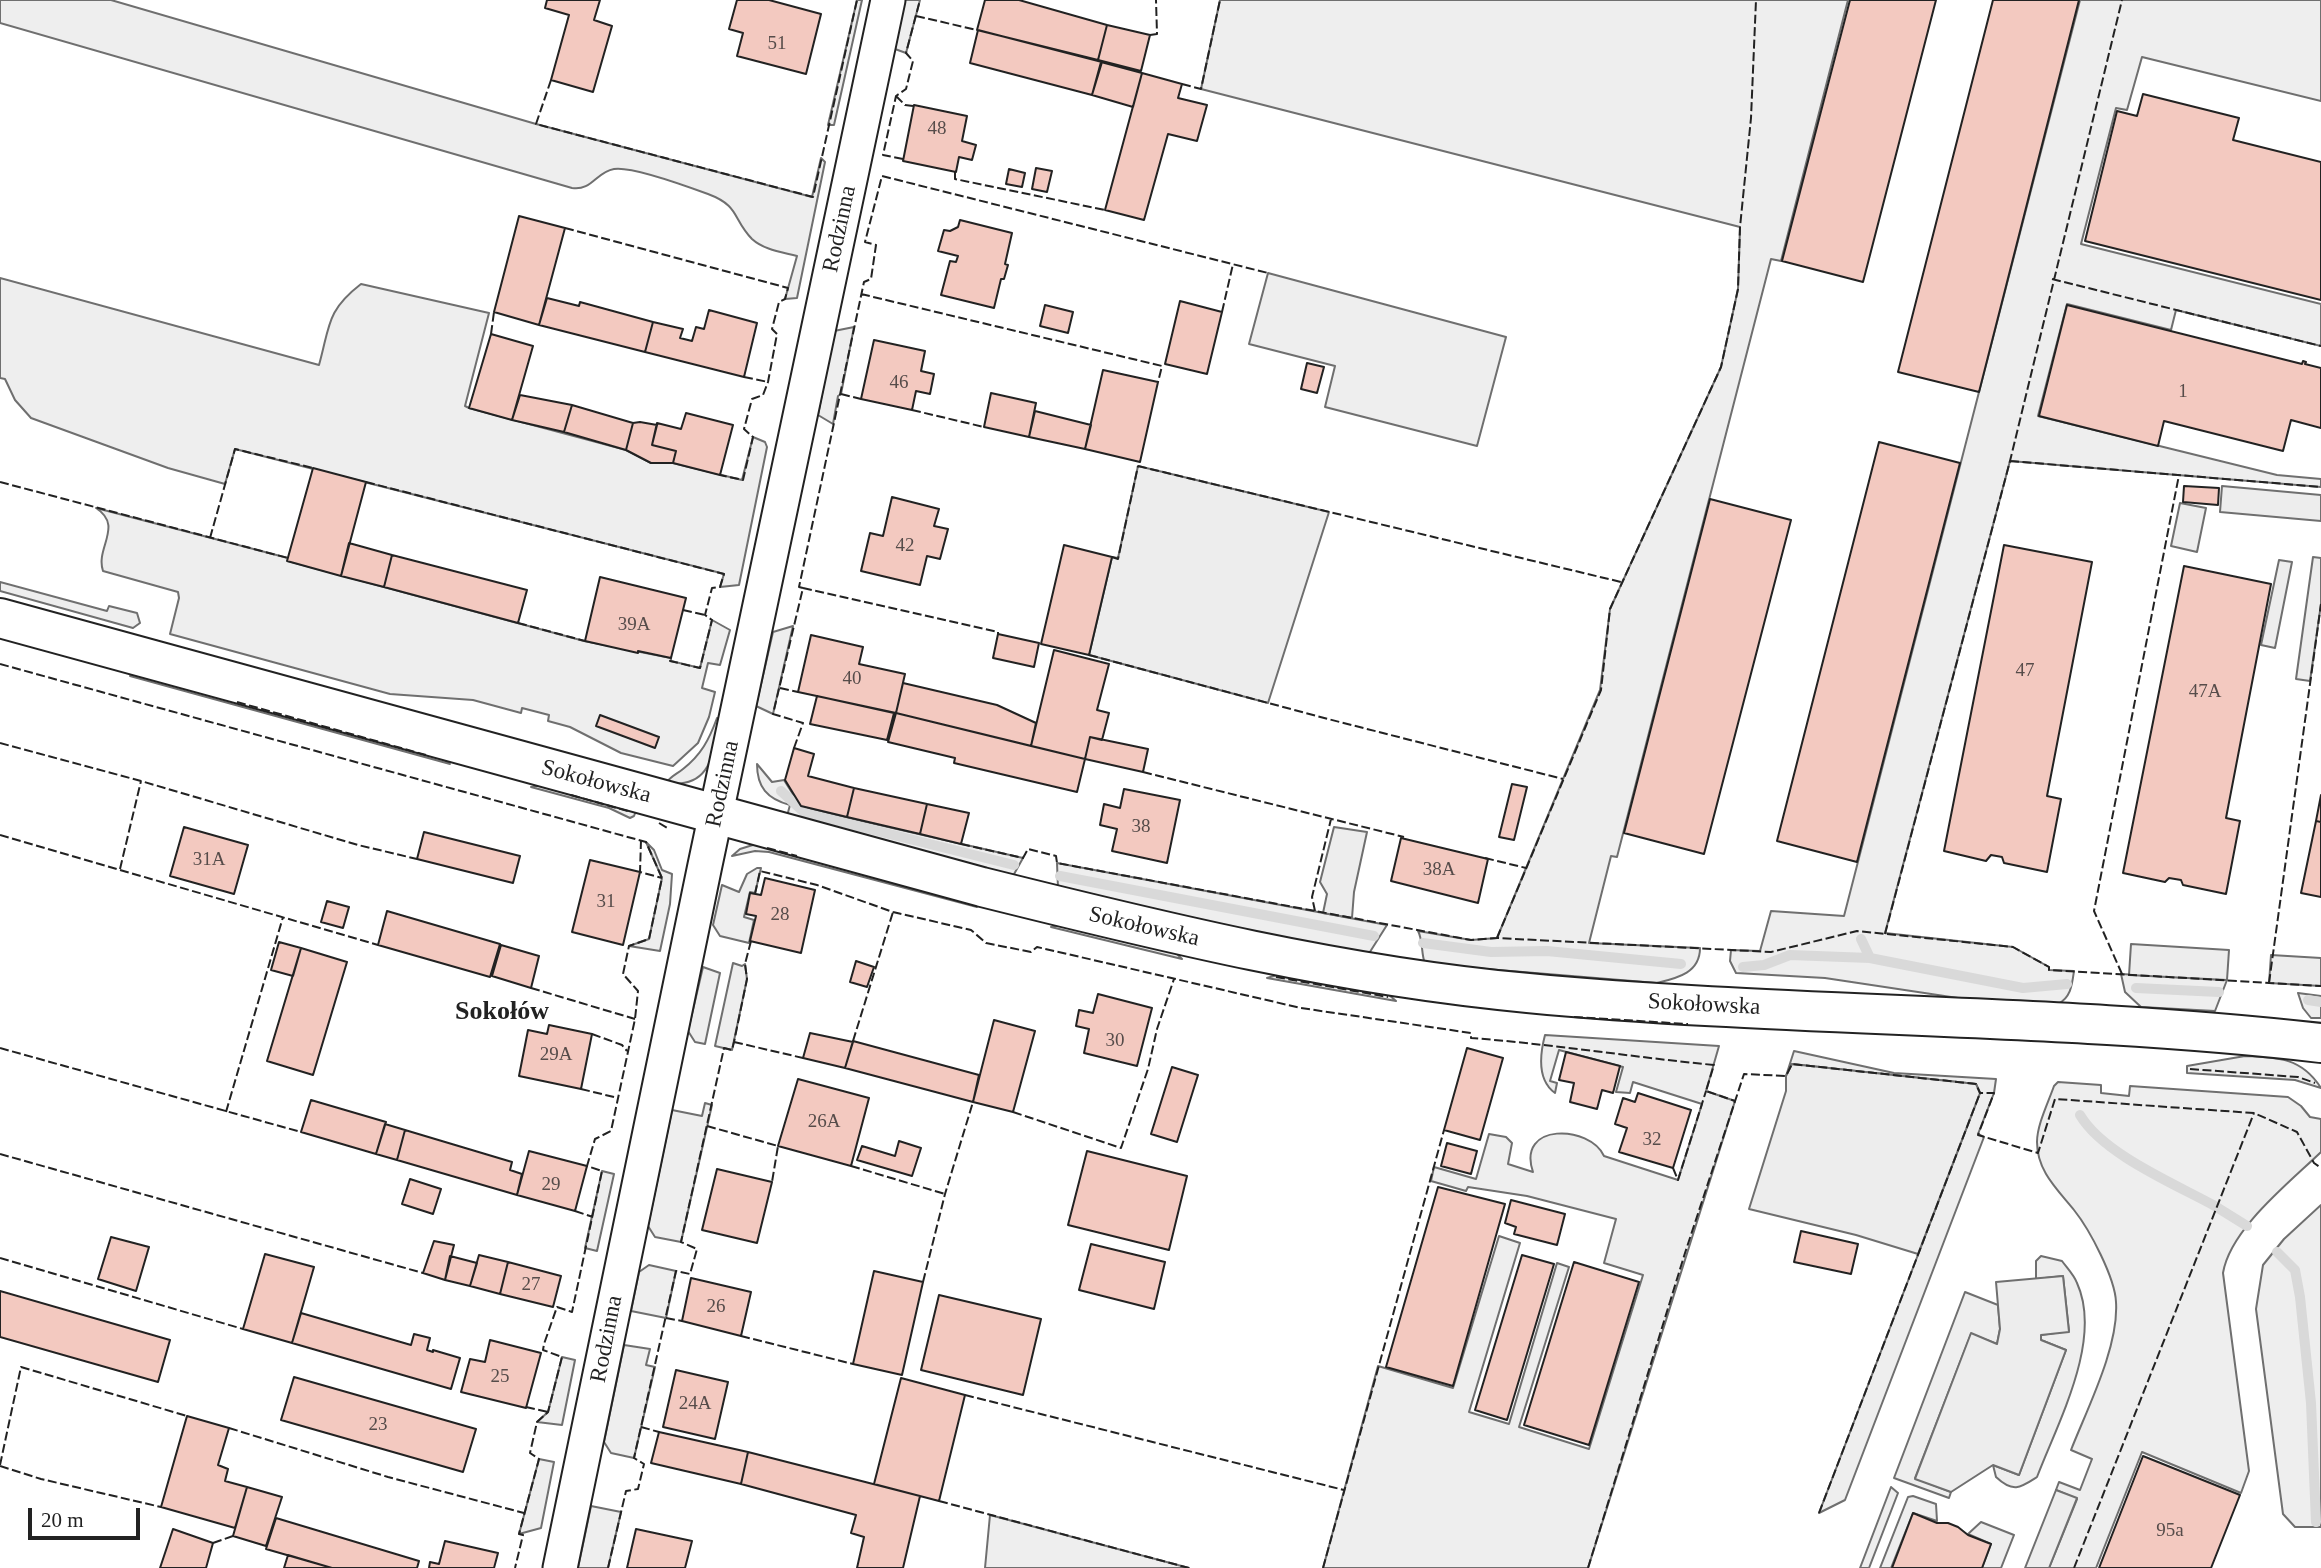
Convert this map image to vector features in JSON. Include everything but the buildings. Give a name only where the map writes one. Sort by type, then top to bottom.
[{"type":"street","name":"Rodzinna","points":[[560,1568],[888,0]]},
{"type":"street","name":"Sokołowska","points":[[0,618],[982,887],[1134,926],[1269,955],[1395,976],[1529,993],[1712,1006],[2132,1027],[2242,1034],[2321,1043]]},
{"type":"shaded area","points":[[0,0],[111,0],[536,124],[812,197],[821,158],[825,162],[797,298],[785,299],[797,256],[757,243],[726,203],[708,194],[661,178],[622,169],[608,171],[584,187],[572,188],[0,23]]},
{"type":"shaded area","points":[[857,0],[862,0],[834,125],[828,125]]},
{"type":"shaded area","points":[[903,0],[920,0],[906,53],[895,49]]},
{"type":"shaded area","points":[[1220,0],[1848,0],[1781,261],[1771,259],[1617,857],[1611,856],[1589,943],[1700,948],[1696,963],[1686,973],[1657,983],[1425,964],[1418,931],[1471,940],[1497,938],[1600,690],[1610,609],[1721,367],[1738,289],[1740,227],[1201,89]]},
{"type":"shaded area","points":[[2080,0],[2321,0],[2321,101],[2142,57],[2127,110],[2116,108],[2081,244],[2321,304],[2321,346],[2176,310],[2171,330],[2067,304],[2038,416],[2277,475],[2321,479],[2321,487],[2010,461],[1885,933],[2013,947],[2049,967],[2049,970],[2074,971],[2066,998],[2058,1004],[1971,1000],[1825,978],[1736,973],[1730,961],[1731,950],[1760,951],[1771,911],[1844,916]]},
{"type":"shaded area","points":[[1268,273],[1506,337],[1477,446],[1325,407],[1335,366],[1249,344]]},
{"type":"shaded area","points":[[0,278],[319,365],[335,311],[361,284],[489,313],[465,406],[469,408],[626,450],[651,463],[673,463],[742,480],[753,437],[765,442],[767,447],[739,585],[720,587],[724,574],[235,449],[225,484],[168,468],[31,418],[15,400],[5,379],[0,378]]},
{"type":"shaded area","points":[[854,327],[833,424],[818,415],[834,331]]},
{"type":"shaded area","points":[[1138,466],[1329,512],[1268,703],[1089,655],[1112,557],[1118,558]]},
{"type":"shaded area","points":[[2222,486],[2321,495],[2321,521],[2220,512]]},
{"type":"shaded area","points":[[2180,503],[2206,508],[2197,552],[2171,546]]},
{"type":"shaded area","points":[[96,508],[288,558],[288,561],[584,641],[671,658],[671,661],[700,668],[712,620],[730,630],[720,665],[708,663],[702,688],[715,692],[709,717],[698,743],[673,766],[621,753],[570,727],[548,721],[549,715],[522,708],[521,713],[473,700],[390,694],[170,634],[179,598],[178,592],[103,571],[102,554],[108,522]]},
{"type":"shaded area","points":[[2313,557],[2321,558],[2321,604],[2310,681],[2296,679]]},
{"type":"shaded area","points":[[2279,560],[2292,562],[2275,648],[2261,645]]},
{"type":"shaded area","points":[[0,582],[107,611],[109,606],[137,613],[140,623],[133,628],[0,591]]},
{"type":"shaded area","points":[[793,626],[773,714],[756,706],[773,632]]},
{"type":"shaded area","points":[[143,674],[439,756],[450,764],[130,676]]},
{"type":"shaded area","points":[[717,718],[721,719],[712,756],[701,775],[681,783],[666,783],[700,753]]},
{"type":"shaded area","points":[[757,764],[772,782],[784,780],[801,807],[1023,858],[1013,876],[787,816],[790,805],[765,791],[759,779]]},
{"type":"shaded area","points":[[544,785],[636,811],[630,818],[609,808],[531,787]]},
{"type":"shaded area","points":[[1334,827],[1367,832],[1354,892],[1352,918],[1323,913],[1327,894],[1320,882]]},
{"type":"shaded area","points":[[646,842],[654,850],[662,870],[672,874],[670,904],[660,951],[629,946],[649,939],[662,878]]},
{"type":"shaded area","points":[[756,844],[968,900],[977,907],[769,852],[755,851],[732,856],[740,849]]},
{"type":"shaded area","points":[[1057,863],[1387,925],[1368,955],[1274,939],[1058,888]]},
{"type":"shaded area","points":[[761,868],[755,893],[750,892],[744,917],[754,920],[749,943],[720,936],[713,925],[722,885],[739,892],[747,874]]},
{"type":"shaded area","points":[[1062,924],[1175,952],[1182,959],[1051,927]]},
{"type":"shaded area","points":[[2131,944],[2229,950],[2227,980],[2129,975]]},
{"type":"shaded area","points":[[2271,955],[2321,958],[2321,986],[2269,983]]},
{"type":"shaded area","points":[[733,963],[742,966],[745,964],[747,979],[732,1050],[715,1046]]},
{"type":"shaded area","points":[[703,967],[720,973],[705,1044],[695,1042],[688,1031]]},
{"type":"shaded area","points":[[2121,974],[2227,980],[2215,1011],[2141,1007],[2125,992]]},
{"type":"shaded area","points":[[1277,975],[1388,994],[1396,1001],[1267,978]]},
{"type":"shaded area","points":[[2298,993],[2321,996],[2321,1018],[2311,1018],[2303,1008]]},
{"type":"shaded area","points":[[1545,1035],[1719,1046],[1706,1091],[1735,1101],[1588,1568],[1323,1568],[1378,1366],[1453,1388],[1499,1236],[1520,1243],[1469,1412],[1509,1424],[1557,1263],[1569,1267],[1519,1427],[1589,1449],[1643,1275],[1604,1263],[1616,1219],[1527,1196],[1468,1187],[1466,1191],[1431,1181],[1434,1167],[1476,1179],[1489,1134],[1506,1137],[1512,1143],[1508,1164],[1533,1172],[1531,1156],[1535,1144],[1544,1137],[1571,1134],[1585,1138],[1604,1156],[1678,1180],[1702,1104],[1633,1082],[1630,1093],[1616,1092],[1623,1067],[1559,1050],[1550,1081],[1557,1083],[1555,1093],[1545,1081],[1541,1066]]},
{"type":"shaded area","points":[[1794,1051],[1894,1073],[1996,1079],[1994,1093],[1978,1134],[1984,1137],[1845,1500],[1819,1513],[1980,1093],[1976,1084],[1792,1064],[1786,1076]]},
{"type":"shaded area","points":[[2245,1056],[2288,1061],[2306,1070],[2321,1088],[2295,1080],[2187,1073],[2187,1066]]},
{"type":"shaded area","points":[[1792,1064],[1976,1084],[1980,1093],[1918,1254],[1856,1235],[1749,1209],[1786,1091],[1786,1076]]},
{"type":"shaded area","points":[[2058,1082],[2101,1085],[2101,1093],[2129,1096],[2130,1086],[2288,1097],[2310,1117],[2321,1119],[2321,1152],[2249,1223],[2228,1256],[2223,1273],[2249,1471],[2241,1493],[2142,1452],[2096,1568],[2049,1568],[2077,1499],[2056,1490],[2059,1482],[2080,1490],[2092,1459],[2071,1450],[2107,1358],[2116,1320],[2115,1292],[2094,1242],[2040,1162],[2037,1142],[2039,1128],[2054,1086]]},
{"type":"shaded area","points":[[705,1103],[712,1105],[681,1242],[655,1237],[648,1226],[672,1110],[702,1116]]},
{"type":"shaded area","points":[[602,1171],[614,1174],[597,1251],[585,1248]]},
{"type":"shaded area","points":[[2321,1205],[2321,1527],[2295,1527],[2283,1514],[2256,1309],[2263,1265],[2284,1239]]},
{"type":"shaded area","points":[[2041,1256],[2062,1261],[2074,1277],[2084,1305],[2085,1330],[2075,1381],[2037,1477],[2021,1486],[2012,1487],[1996,1477],[1993,1465],[2019,1475],[2066,1350],[2041,1340],[2041,1335],[2069,1331],[2063,1276],[2036,1279],[2036,1261]]},
{"type":"shaded area","points":[[649,1265],[676,1271],[666,1318],[631,1311],[639,1272]]},
{"type":"shaded area","points":[[2063,1276],[2069,1332],[2041,1335],[2041,1340],[2066,1350],[2019,1475],[1993,1465],[1951,1492],[1915,1479],[1971,1333],[1997,1344],[2000,1329],[1996,1282]]},
{"type":"shaded area","points":[[1965,1292],[1998,1305],[2000,1329],[1997,1344],[1971,1334],[1915,1478],[1951,1492],[1949,1498],[1894,1478]]},
{"type":"shaded area","points":[[624,1345],[650,1349],[646,1365],[655,1367],[634,1458],[611,1453],[604,1442]]},
{"type":"shaded area","points":[[562,1357],[575,1360],[562,1425],[537,1422],[548,1412]]},
{"type":"shaded area","points":[[539,1459],[554,1462],[541,1528],[519,1534]]},
{"type":"shaded area","points":[[1891,1487],[1898,1493],[1869,1568],[1860,1568]]},
{"type":"shaded area","points":[[2056,1490],[2077,1498],[2049,1568],[2025,1568]]},
{"type":"shaded area","points":[[1913,1496],[1936,1504],[1937,1521],[1913,1513],[1891,1568],[1880,1568],[1908,1497]]},
{"type":"shaded area","points":[[591,1506],[621,1512],[608,1568],[578,1568]]},
{"type":"shaded area","points":[[990,1515],[1189,1568],[985,1568]]},
{"type":"shaded area","points":[[1981,1522],[2014,1535],[2001,1568],[1982,1568],[1991,1544],[1968,1534]]},
{"type":"waterway","points":[[781,791],[805,813],[1014,865]]},
{"type":"waterway","points":[[1060,876],[1374,936]]},
{"type":"waterway","points":[[1861,939],[1870,958],[2023,988],[2067,984]]},
{"type":"waterway","points":[[1423,943],[1491,952],[1547,951],[1681,964]]},
{"type":"waterway","points":[[1743,967],[1764,965],[1790,955],[1870,958]]},
{"type":"waterway","points":[[2136,988],[2219,992]]},
{"type":"waterway","points":[[2308,1000],[2321,1002]]},
{"type":"waterway","points":[[2080,1115],[2105,1143],[2122,1155],[2215,1206]]},
{"type":"waterway","points":[[2218,1208],[2247,1226]]},
{"type":"waterway","points":[[2277,1252],[2295,1270],[2300,1297],[2311,1403],[2316,1522]]},
{"type":"fence","points":[[551,80],[536,124],[813,197],[857,0]]},
{"type":"fence","points":[[903,159],[883,155],[896,96],[906,89],[913,61],[906,53],[920,0]]},
{"type":"fence","points":[[1150,35],[1157,34],[1156,0]]},
{"type":"fence","points":[[1182,84],[1201,89],[1220,0]]},
{"type":"fence","points":[[1497,938],[1601,690],[1610,609],[1721,367],[1738,289],[1740,227],[1751,118],[1756,0]]},
{"type":"fence","points":[[1885,934],[2010,461],[2122,0]]},
{"type":"fence","points":[[916,16],[977,30]]},
{"type":"fence","points":[[896,96],[905,105],[913,106]]},
{"type":"fence","points":[[955,172],[955,179],[1105,210]]},
{"type":"fence","points":[[794,748],[803,723],[773,714],[803,588],[799,587],[864,282],[871,279],[876,245],[865,242],[882,176],[1268,273]]},
{"type":"fence","points":[[565,228],[788,288],[785,299],[779,302],[772,329],[777,334],[768,382],[763,395],[752,399],[744,429],[753,437],[743,480],[720,475]]},
{"type":"fence","points":[[1222,312],[1233,264]]},
{"type":"fence","points":[[2052,279],[2321,346]]},
{"type":"fence","points":[[861,294],[1162,366],[1158,382]]},
{"type":"fence","points":[[491,334],[494,312]]},
{"type":"fence","points":[[744,377],[768,382]]},
{"type":"fence","points":[[841,394],[861,399]]},
{"type":"fence","points":[[912,410],[984,427]]},
{"type":"fence","points":[[210,538],[235,449],[313,468]]},
{"type":"fence","points":[[2010,461],[2321,487]]},
{"type":"fence","points":[[1138,466],[1621,582]]},
{"type":"fence","points":[[1112,557],[1118,559],[1138,466]]},
{"type":"fence","points":[[2122,974],[2094,911],[2179,475]]},
{"type":"fence","points":[[0,482],[288,558]]},
{"type":"fence","points":[[366,482],[724,574],[720,587],[712,588],[705,615],[712,620],[700,668],[670,661],[671,658]]},
{"type":"fence","points":[[803,588],[998,634]]},
{"type":"fence","points":[[2269,983],[2321,604]]},
{"type":"fence","points":[[683,610],[705,615]]},
{"type":"fence","points":[[518,623],[585,641]]},
{"type":"fence","points":[[1089,655],[1563,779]]},
{"type":"fence","points":[[0,664],[646,842],[662,878],[649,939],[629,946],[623,974],[638,991],[635,1019],[611,1131],[595,1139],[587,1166],[602,1171],[572,1312],[557,1307],[544,1344],[543,1350],[562,1357],[548,1412],[537,1422],[530,1453],[539,1459],[519,1534],[523,1535],[515,1568]]},
{"type":"fence","points":[[780,688],[798,692]]},
{"type":"fence","points":[[237,702],[426,755]]},
{"type":"fence","points":[[0,743],[358,845],[417,859]]},
{"type":"fence","points":[[1143,772],[1404,837]]},
{"type":"fence","points":[[120,869],[141,781]]},
{"type":"fence","points":[[571,795],[631,812]]},
{"type":"fence","points":[[1315,911],[1312,897],[1331,819]]},
{"type":"fence","points":[[659,823],[669,829]]},
{"type":"fence","points":[[0,835],[378,945]]},
{"type":"fence","points":[[641,840],[640,872],[662,878]]},
{"type":"fence","points":[[961,844],[1023,858],[1028,849],[1056,856],[1057,863],[1471,940],[1497,938],[1771,952],[1857,931],[2013,947],[2049,967],[2049,970],[2321,986]]},
{"type":"fence","points":[[767,848],[797,856]]},
{"type":"fence","points":[[1485,858],[1526,868]]},
{"type":"fence","points":[[755,894],[760,871],[817,885],[893,912],[971,930],[986,943],[1031,952],[1037,947],[1301,1008],[1471,1033],[1471,1038],[1714,1065],[1706,1091],[1735,1101]]},
{"type":"fence","points":[[853,1041],[893,912]]},
{"type":"fence","points":[[226,1112],[283,917]]},
{"type":"fence","points":[[608,1568],[626,1491],[638,1489],[644,1464],[634,1458],[676,1271],[690,1274],[697,1249],[681,1242],[724,1048],[732,1050],[734,1042],[747,979],[745,964],[751,941]]},
{"type":"fence","points":[[1276,977],[1388,997]]},
{"type":"fence","points":[[1013,1112],[1121,1148],[1148,1069],[1157,1029],[1174,979]]},
{"type":"fence","points":[[531,988],[635,1019]]},
{"type":"fence","points":[[1574,1017],[1688,1024]]},
{"type":"fence","points":[[592,1034],[622,1045],[627,1051]]},
{"type":"fence","points":[[734,1042],[803,1058]]},
{"type":"fence","points":[[0,1048],[301,1132]]},
{"type":"fence","points":[[1588,1568],[1685,1253],[1744,1074],[1786,1076],[1792,1064],[1976,1084],[1980,1093],[1994,1093],[1978,1135],[2038,1153],[2055,1099],[2254,1113],[2297,1132],[2314,1163],[2321,1168]]},
{"type":"fence","points":[[2190,1069],[2298,1077],[2315,1083]]},
{"type":"fence","points":[[581,1089],[618,1098]]},
{"type":"fence","points":[[1673,1168],[1678,1180],[1706,1091]]},
{"type":"fence","points":[[1819,1513],[1980,1093]]},
{"type":"fence","points":[[923,1282],[945,1194],[973,1102]]},
{"type":"fence","points":[[2074,1568],[2254,1113]]},
{"type":"fence","points":[[707,1126],[778,1146],[772,1182]]},
{"type":"fence","points":[[1323,1568],[1444,1130]]},
{"type":"fence","points":[[0,1154],[423,1273]]},
{"type":"fence","points":[[851,1166],[945,1194]]},
{"type":"fence","points":[[575,1211],[593,1217]]},
{"type":"fence","points":[[0,1258],[243,1329]]},
{"type":"fence","points":[[666,1318],[682,1321]]},
{"type":"fence","points":[[741,1336],[853,1364]]},
{"type":"fence","points":[[0,1465],[21,1367],[187,1416]]},
{"type":"fence","points":[[965,1395],[1344,1490]]},
{"type":"fence","points":[[526,1407],[548,1412]]},
{"type":"fence","points":[[641,1427],[659,1432]]},
{"type":"fence","points":[[229,1428],[388,1477],[524,1513]]},
{"type":"fence","points":[[0,1466],[41,1479],[161,1507]]},
{"type":"fence","points":[[939,1501],[1189,1568]]},
{"type":"fence","points":[[213,1543],[233,1536]]},
{"type":"district","name":"Sokołów","points":[[502,1012]]}]
